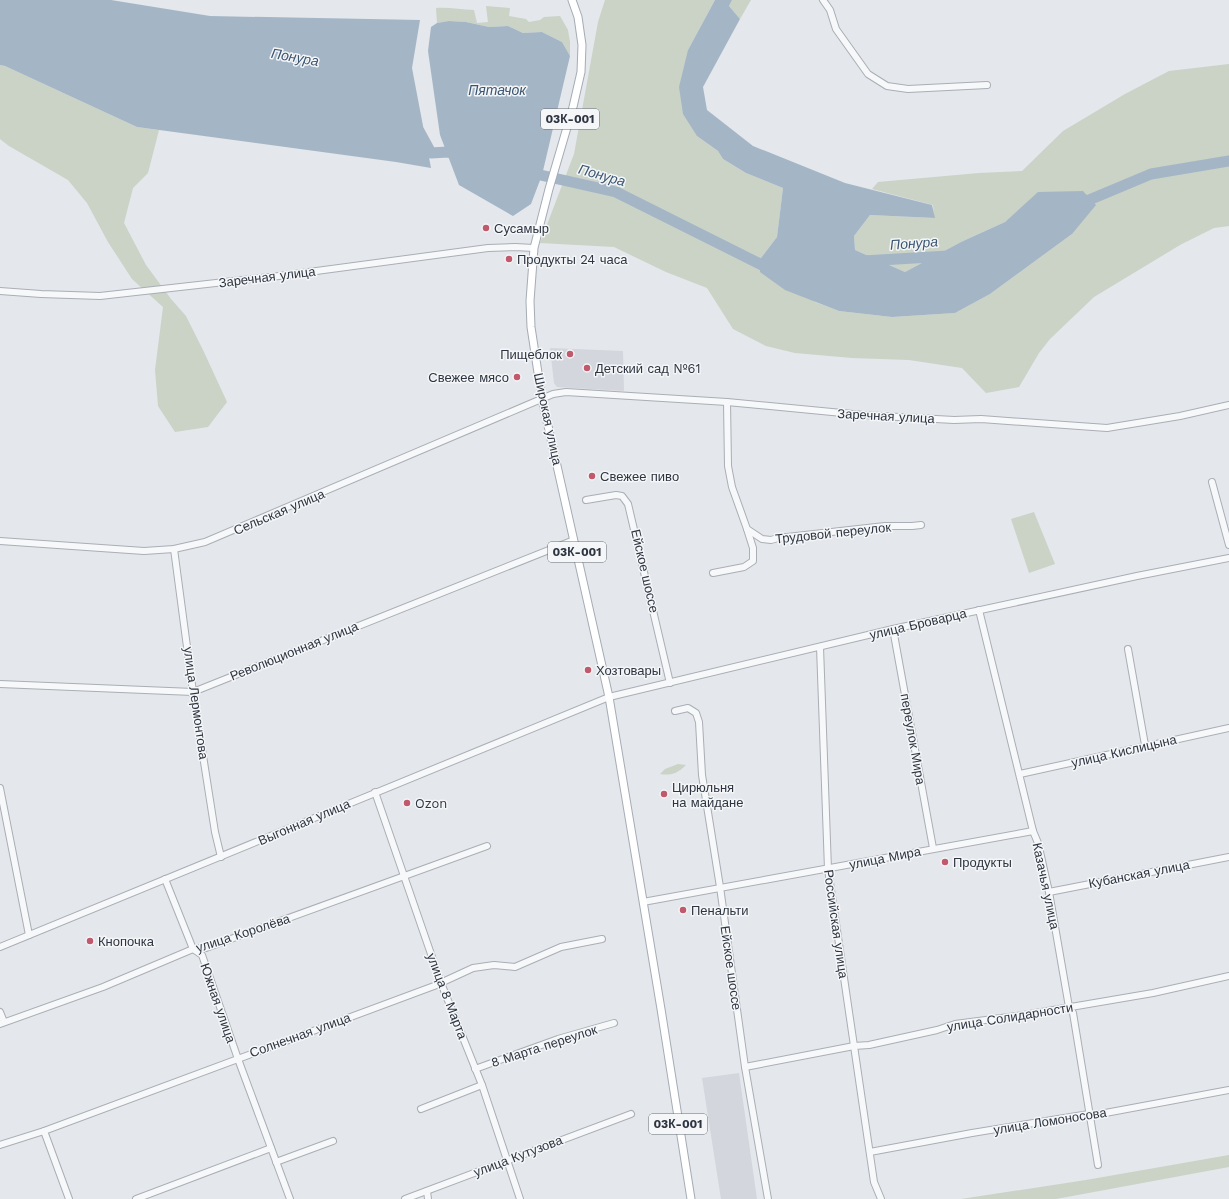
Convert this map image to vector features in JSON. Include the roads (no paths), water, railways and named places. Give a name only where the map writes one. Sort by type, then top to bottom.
[{"type":"main road","name":"Широкая улица","points":[[572,0],[578,17],[582,45],[581,72],[534,248],[530,301],[531,327],[542,399],[609,697]]},
{"type":"main road","name":"03К-001","points":[[609,697],[691,1199]]},
{"type":"street","points":[[823,0],[830,10],[836,29],[868,74],[887,86],[908,89],[987,86]]},
{"type":"street","name":"Заречная улица","points":[[0,291],[100,296],[279,276],[488,248],[534,248]]},
{"type":"street","name":"Заречная улица","points":[[542,399],[553,394],[566,392],[727,402],[863,416],[954,420],[981,419],[1107,428],[1180,416],[1229,405]]},
{"type":"street","name":"Сельская улица","points":[[0,541],[144,551],[174,549],[205,542],[232,532],[542,399]]},
{"type":"street","points":[[713,573],[744,566],[753,561],[753,548],[732,487],[728,466],[727,402]]},
{"type":"street","points":[[1212,482],[1229,545]]},
{"type":"street","name":"Ейское шоссе","points":[[586,500],[616,495],[622,496],[628,504],[670,683]]},
{"type":"street","name":"Трудовой переулок","points":[[747,529],[762,539],[771,540],[885,526],[921,525]]},
{"type":"street","name":"Революционная улица","points":[[0,684],[193,692],[574,540]]},
{"type":"street","name":"улица Лермонтова","points":[[174,549],[193,692],[220,857]]},
{"type":"street","name":"улица Броварца","points":[[609,697],[893,629],[1137,576],[1229,558]]},
{"type":"street","name":"Казачья улица","points":[[979,610],[1049,892],[1070,1007],[1073,1013],[1098,1165]]},
{"type":"street","name":"переулок Мира","points":[[893,629],[933,848]]},
{"type":"street","name":"Российская улица","points":[[820,647],[828,869],[874,1182],[881,1199]]},
{"type":"street","points":[[1128,649],[1145,745]]},
{"type":"street","name":"Выгонная улица","points":[[0,947],[609,697]]},
{"type":"street","name":"Ейское шоссе","points":[[675,711],[688,708],[696,713],[699,722],[702,775],[720,887],[745,1067],[768,1199]]},
{"type":"street","name":"улица Кислицына","points":[[1020,774],[1145,745],[1229,728]]},
{"type":"street","points":[[0,788],[29,935]]},
{"type":"street","name":"улица 8 Марта","points":[[376,792],[441,983],[482,1085],[520,1199]]},
{"type":"street","name":"улица Мира","points":[[643,902],[1033,831]]},
{"type":"street","name":"улица Королёва","points":[[2,1023],[103,987],[193,950],[206,948],[487,846]]},
{"type":"street","name":"Кубанская улица","points":[[1049,892],[1229,857]]},
{"type":"street","name":"Южная улица","points":[[165,879],[193,950],[202,955],[238,1059],[290,1199]]},
{"type":"street","name":"Солнечная улица","points":[[0,1146],[441,983],[473,968],[494,965],[515,967],[561,946],[602,938]]},
{"type":"street","name":"улица Солидарности","points":[[745,1067],[854,1046],[869,1045],[929,1032],[955,1024],[1024,1015],[1153,993],[1229,976]]},
{"type":"street","points":[[0,1012],[2,1023]]},
{"type":"street","name":"8 Марта переулок","points":[[476,1069],[558,1039],[614,1024]]},
{"type":"street","points":[[421,1109],[482,1085]]},
{"type":"street","name":"улица Ломоносова","points":[[870,1152],[972,1133],[1089,1114],[1100,1114],[1229,1090]]},
{"type":"street","name":"улица Кутузова","points":[[405,1199],[630,1114]]},
{"type":"street","points":[[44,1131],[69,1199]]},
{"type":"street","points":[[276,1162],[333,1140]]},
{"type":"street","points":[[136,1199],[271,1148]]},
{"type":"street","points":[[428,1191],[428,1199]]},
{"type":"water","points":[[0,0],[111,0],[210,16],[420,20],[412,68],[431,168],[137,127],[0,65]]},
{"type":"water","points":[[715,0],[732,0],[729,6],[740,19],[703,87],[707,110],[753,146],[845,183],[932,205],[935,218],[870,215],[854,236],[855,250],[905,272],[961,242],[1005,222],[1038,192],[1083,191],[1096,205],[1072,234],[990,294],[955,313],[892,317],[839,311],[785,290],[760,272],[761,258],[777,237],[783,188],[746,173],[723,159],[718,151],[697,136],[683,114],[679,87],[688,50]]},
{"type":"water","name":"Пятачок","points":[[449,21],[466,22],[489,27],[508,26],[523,33],[542,32],[562,42],[570,56],[542,175],[531,204],[513,216],[459,185],[440,135],[428,51],[431,27],[437,23]]},
{"type":"waterway","name":"Понура","points":[[419,131],[431,153],[448,152],[462,156]]},
{"type":"waterway","name":"Понура","points":[[1077,205],[1151,174],[1229,161]]},
{"type":"waterway","name":"Понура","points":[[527,172],[616,192],[766,267],[774,267]]},
{"type":"waterway","name":"Понура","points":[[863,261],[948,256]]},
{"type":"place","name":"Сусамыр","points":[[486,228]]},
{"type":"place","name":"Продукты 24 часа","points":[[509,259]]},
{"type":"place","name":"Пищеблок","points":[[570,354]]},
{"type":"place","name":"Детский сад №61","points":[[587,368]]},
{"type":"place","name":"Свежее мясо","points":[[517,377]]},
{"type":"place","name":"Свежее пиво","points":[[592,476]]},
{"type":"place","name":"Хозтовары","points":[[588,670]]},
{"type":"place","name":"Цирюльня на майдане","points":[[664,794]]},
{"type":"place","name":"Ozon","points":[[407,803]]},
{"type":"place","name":"Продукты","points":[[945,862]]},
{"type":"place","name":"Пенальти","points":[[683,910]]},
{"type":"place","name":"Кнопочка","points":[[90,941]]}]
